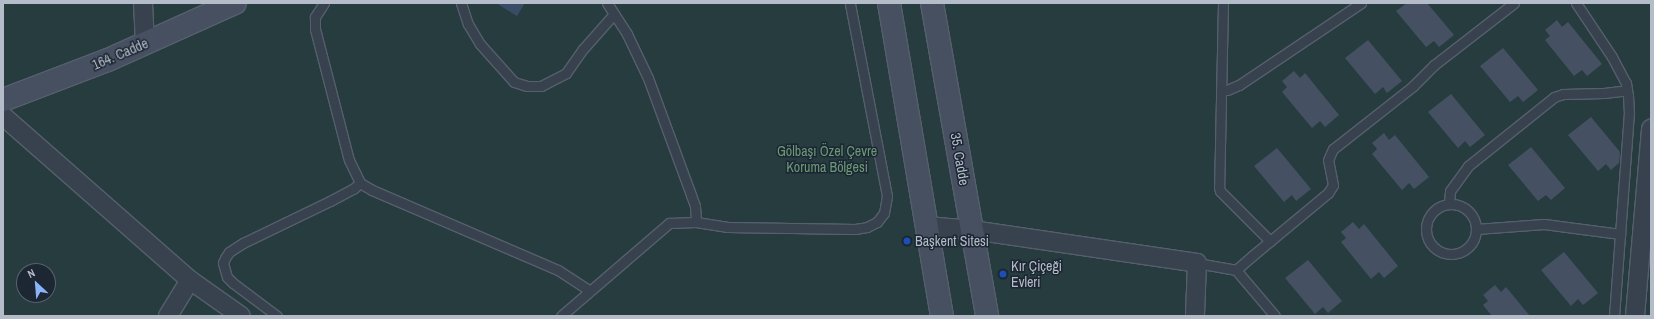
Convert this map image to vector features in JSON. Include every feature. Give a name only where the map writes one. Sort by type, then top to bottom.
[{"type":"street","points":[[143,3],[145,44]]},
{"type":"street","name":"164. Cadde","points":[[3,100],[60,79],[145,44],[235,3]]},
{"type":"street","points":[[889,3],[942,316]]},
{"type":"street","name":"35. Cadde","points":[[932,3],[987,316]]},
{"type":"street","points":[[3,116],[190,280],[241,316]]},
{"type":"street","points":[[1635,316],[1651,129]]},
{"type":"street","points":[[927,226],[972,230],[1197,263],[1195,316]]},
{"type":"street","points":[[168,316],[190,280]]},
{"type":"lane","points":[[324,3],[314,17],[315,29],[349,160],[360,183],[372,190],[558,270],[590,290]]},
{"type":"lane","points":[[460,3],[468,24],[480,44],[514,82],[528,86],[541,86],[566,73],[583,49],[614,14]]},
{"type":"lane","points":[[607,3],[627,34],[648,78],[695,206],[696,222]]},
{"type":"lane","points":[[561,316],[669,223],[696,222],[728,227],[855,229],[867,227],[877,222],[884,212],[887,196],[850,3]]},
{"type":"lane","points":[[1223,3],[1219,187],[1220,191],[1270,241]]},
{"type":"lane","points":[[1221,90],[1227,90],[1239,85],[1360,3]]},
{"type":"lane","points":[[1236,270],[1328,193],[1333,185],[1328,160],[1333,149],[1413,86],[1434,65],[1514,3]]},
{"type":"lane","points":[[1576,3],[1612,57],[1626,83],[1627,90],[1629,112],[1614,316]]},
{"type":"lane","points":[[1449,203],[1450,191],[1468,166],[1554,97],[1563,94],[1604,94],[1627,90]]},
{"type":"lane","points":[[277,316],[230,280],[223,263],[225,258],[229,252],[243,243],[330,201],[353,189],[360,183]]},
{"type":"lane","points":[[1449,203],[1460,205],[1468,210],[1474,219],[1476,229],[1474,240],[1467,248],[1458,253],[1447,254],[1437,251],[1430,243],[1425,233],[1426,223],[1431,213],[1439,206],[1449,203]]},
{"type":"lane","points":[[1476,229],[1544,224],[1620,234]]},
{"type":"lane","points":[[1197,263],[1236,270],[1275,316]]},
{"type":"green space","name":"Gölbaşı Özel Çevre Koruma Bölgesi","points":[[3,3],[1651,3],[1651,316],[3,316]]},
{"type":"water","points":[[496,3],[525,3],[517,16]]},
{"type":"building","points":[[1407,3],[1427,3],[1454,35],[1439,47],[1434,41],[1426,47],[1396,11]]},
{"type":"building","points":[[1557,20],[1562,27],[1568,22],[1602,64],[1587,76],[1582,70],[1574,76],[1545,40],[1550,36],[1545,30]]},
{"type":"building","points":[[1368,40],[1402,81],[1387,93],[1383,87],[1375,94],[1345,58]]},
{"type":"building","points":[[1503,48],[1538,90],[1523,102],[1518,96],[1510,102],[1480,66]]},
{"type":"building","points":[[1294,71],[1300,78],[1305,73],[1339,115],[1325,127],[1320,121],[1312,128],[1282,92],[1287,87],[1282,81]]},
{"type":"building","points":[[1451,94],[1485,135],[1470,147],[1465,141],[1458,148],[1428,112]]},
{"type":"building","points":[[1591,117],[1620,152],[1619,163],[1611,170],[1606,164],[1598,171],[1568,135]]},
{"type":"building","points":[[1384,133],[1389,140],[1395,135],[1429,177],[1414,189],[1409,183],[1402,190],[1372,154],[1377,149],[1372,143]]},
{"type":"building","points":[[1531,147],[1565,188],[1551,200],[1546,195],[1538,201],[1508,165]]},
{"type":"building","points":[[1277,148],[1311,189],[1296,201],[1292,195],[1284,202],[1254,166]]},
{"type":"building","points":[[1353,222],[1359,229],[1364,224],[1398,266],[1384,278],[1379,272],[1371,279],[1341,242],[1346,238],[1341,232]]},
{"type":"building","points":[[1564,252],[1598,293],[1583,305],[1578,299],[1571,306],[1541,270]]},
{"type":"building","points":[[1308,260],[1342,301],[1328,313],[1323,307],[1315,314],[1285,278]]},
{"type":"building","points":[[1495,285],[1501,292],[1506,287],[1530,316],[1492,316],[1483,305],[1488,301],[1483,295]]},
{"type":"place","name":"Başkent Sitesi","points":[[907,241]]},
{"type":"place","name":"Kır Çiçeği Evleri","points":[[1003,274]]}]
